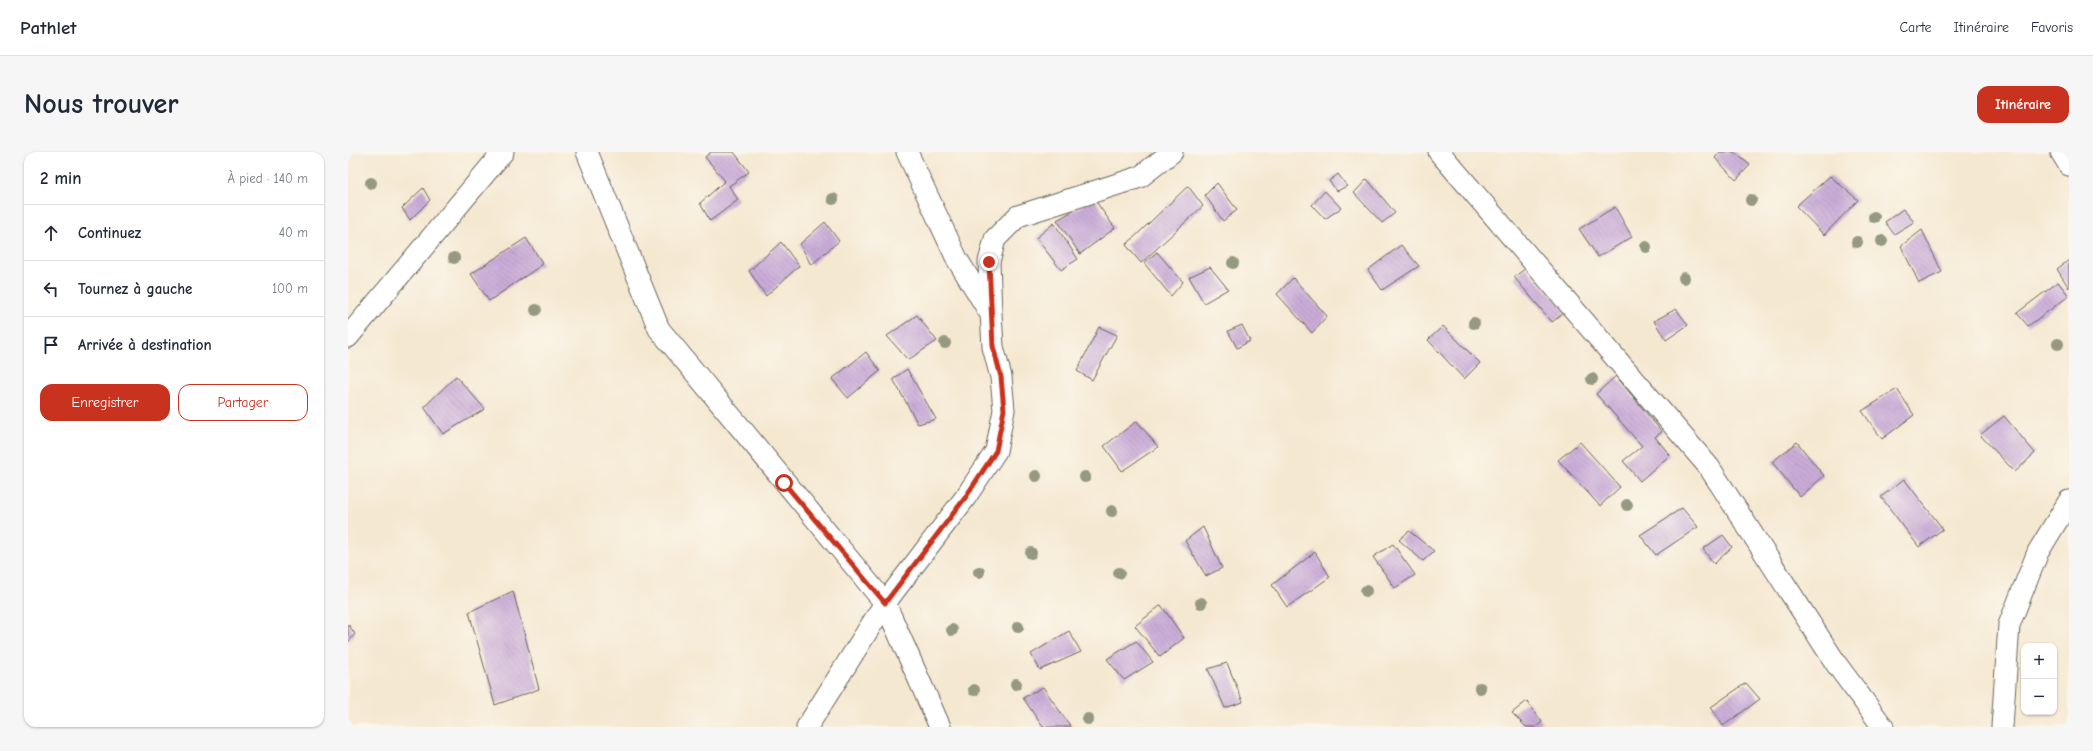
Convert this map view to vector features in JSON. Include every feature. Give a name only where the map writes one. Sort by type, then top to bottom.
[{"type":"street","points":[[348,337],[503,152]]},
{"type":"street","points":[[587,152],[659,329],[885,603],[940,727]]},
{"type":"street","points":[[907,152],[957,259],[991,313]]},
{"type":"street","points":[[807,727],[885,603],[965,498],[996,451],[1004,410],[1001,377],[993,346],[991,313],[989,262],[995,239],[1018,216],[1140,177],[1172,152]]},
{"type":"street","points":[[1439,152],[1709,467],[1837,665],[1883,727]]},
{"type":"street","points":[[2061,152],[2069,165]]},
{"type":"street","points":[[2002,727],[2009,625],[2038,552],[2069,502]]},
{"type":"building","points":[[711,152],[734,152],[749,172],[729,186],[738,200],[710,221],[700,203],[725,181],[705,157]]},
{"type":"building","points":[[1720,152],[1734,152],[1750,165],[1736,180],[1715,158]]},
{"type":"building","points":[[1338,174],[1347,186],[1337,191],[1329,181]]},
{"type":"building","points":[[1830,176],[1858,200],[1824,235],[1796,206]]},
{"type":"building","points":[[1367,179],[1395,213],[1382,223],[1354,193]]},
{"type":"building","points":[[1217,183],[1237,210],[1223,221],[1205,195]]},
{"type":"building","points":[[1188,186],[1203,206],[1141,263],[1126,245]]},
{"type":"building","points":[[423,188],[430,200],[410,220],[402,208]]},
{"type":"building","points":[[1325,191],[1341,208],[1325,219],[1312,205]]},
{"type":"building","points":[[1094,199],[1115,228],[1080,254],[1057,220]]},
{"type":"building","points":[[1615,207],[1632,237],[1598,257],[1579,229]]},
{"type":"building","points":[[1903,209],[1914,222],[1894,234],[1885,222]]},
{"type":"building","points":[[825,222],[839,241],[811,265],[800,244]]},
{"type":"building","points":[[1054,223],[1078,259],[1061,270],[1036,238]]},
{"type":"building","points":[[1922,230],[1942,272],[1919,283],[1901,246]]},
{"type":"building","points":[[526,238],[543,264],[489,301],[471,274]]},
{"type":"building","points":[[781,242],[799,266],[766,296],[749,271]]},
{"type":"building","points":[[1401,245],[1419,266],[1382,290],[1368,270]]},
{"type":"building","points":[[1157,252],[1183,282],[1171,296],[1144,263]]},
{"type":"building","points":[[2069,260],[2069,288],[2057,269]]},
{"type":"building","points":[[1210,267],[1228,289],[1204,303],[1189,277]]},
{"type":"building","points":[[1526,268],[1566,311],[1552,322],[1514,277]]},
{"type":"building","points":[[1293,278],[1327,316],[1312,333],[1277,294]]},
{"type":"building","points":[[2058,282],[2069,296],[2028,326],[2017,313]]},
{"type":"building","points":[[1676,309],[1688,325],[1666,340],[1654,321]]},
{"type":"building","points":[[917,315],[937,341],[908,360],[887,336]]},
{"type":"building","points":[[1242,325],[1250,341],[1237,348],[1228,331]]},
{"type":"building","points":[[1443,326],[1480,363],[1464,379],[1428,340]]},
{"type":"building","points":[[1099,327],[1117,335],[1092,380],[1077,371]]},
{"type":"building","points":[[866,352],[880,371],[848,398],[832,379]]},
{"type":"building","points":[[907,369],[936,419],[918,424],[893,379]]},
{"type":"building","points":[[456,376],[485,409],[443,434],[424,407]]},
{"type":"building","points":[[1616,376],[1662,432],[1655,437],[1670,455],[1640,481],[1623,461],[1642,446],[1596,394]]},
{"type":"building","points":[[1897,389],[1914,415],[1882,439],[1862,411]]},
{"type":"building","points":[[2004,416],[2035,453],[2015,472],[1980,435]]},
{"type":"building","points":[[1137,421],[1158,447],[1122,471],[1104,446]]},
{"type":"building","points":[[1580,442],[1620,487],[1600,506],[1558,460]]},
{"type":"building","points":[[1797,442],[1824,476],[1800,497],[1772,462]]},
{"type":"building","points":[[1904,479],[1943,529],[1919,547],[1881,497]]},
{"type":"building","points":[[1682,508],[1698,527],[1656,555],[1640,535]]},
{"type":"building","points":[[1203,527],[1222,568],[1206,576],[1185,541]]},
{"type":"building","points":[[1409,531],[1434,551],[1423,561],[1399,540]]},
{"type":"building","points":[[1723,535],[1732,547],[1714,564],[1703,549]]},
{"type":"building","points":[[1393,544],[1415,575],[1395,588],[1373,557]]},
{"type":"building","points":[[1315,552],[1330,577],[1287,607],[1272,585]]},
{"type":"building","points":[[513,591],[539,689],[495,705],[469,612]]},
{"type":"building","points":[[1161,605],[1184,638],[1160,657],[1135,626]]},
{"type":"building","points":[[348,624],[355,634],[348,642]]},
{"type":"building","points":[[1069,631],[1081,652],[1040,670],[1031,654]]},
{"type":"building","points":[[1136,641],[1153,662],[1124,680],[1107,659]]},
{"type":"building","points":[[1227,663],[1243,702],[1225,708],[1208,669]]},
{"type":"building","points":[[1746,683],[1760,699],[1723,726],[1711,707]]},
{"type":"building","points":[[1043,687],[1071,727],[1043,727],[1023,698]]},
{"type":"building","points":[[1527,701],[1542,722],[1536,727],[1526,727],[1512,713]]},
{"type":"route","points":[[784,483],[885,603],[965,498],[996,451],[1004,410],[1001,377],[993,346],[989,262]]}]
